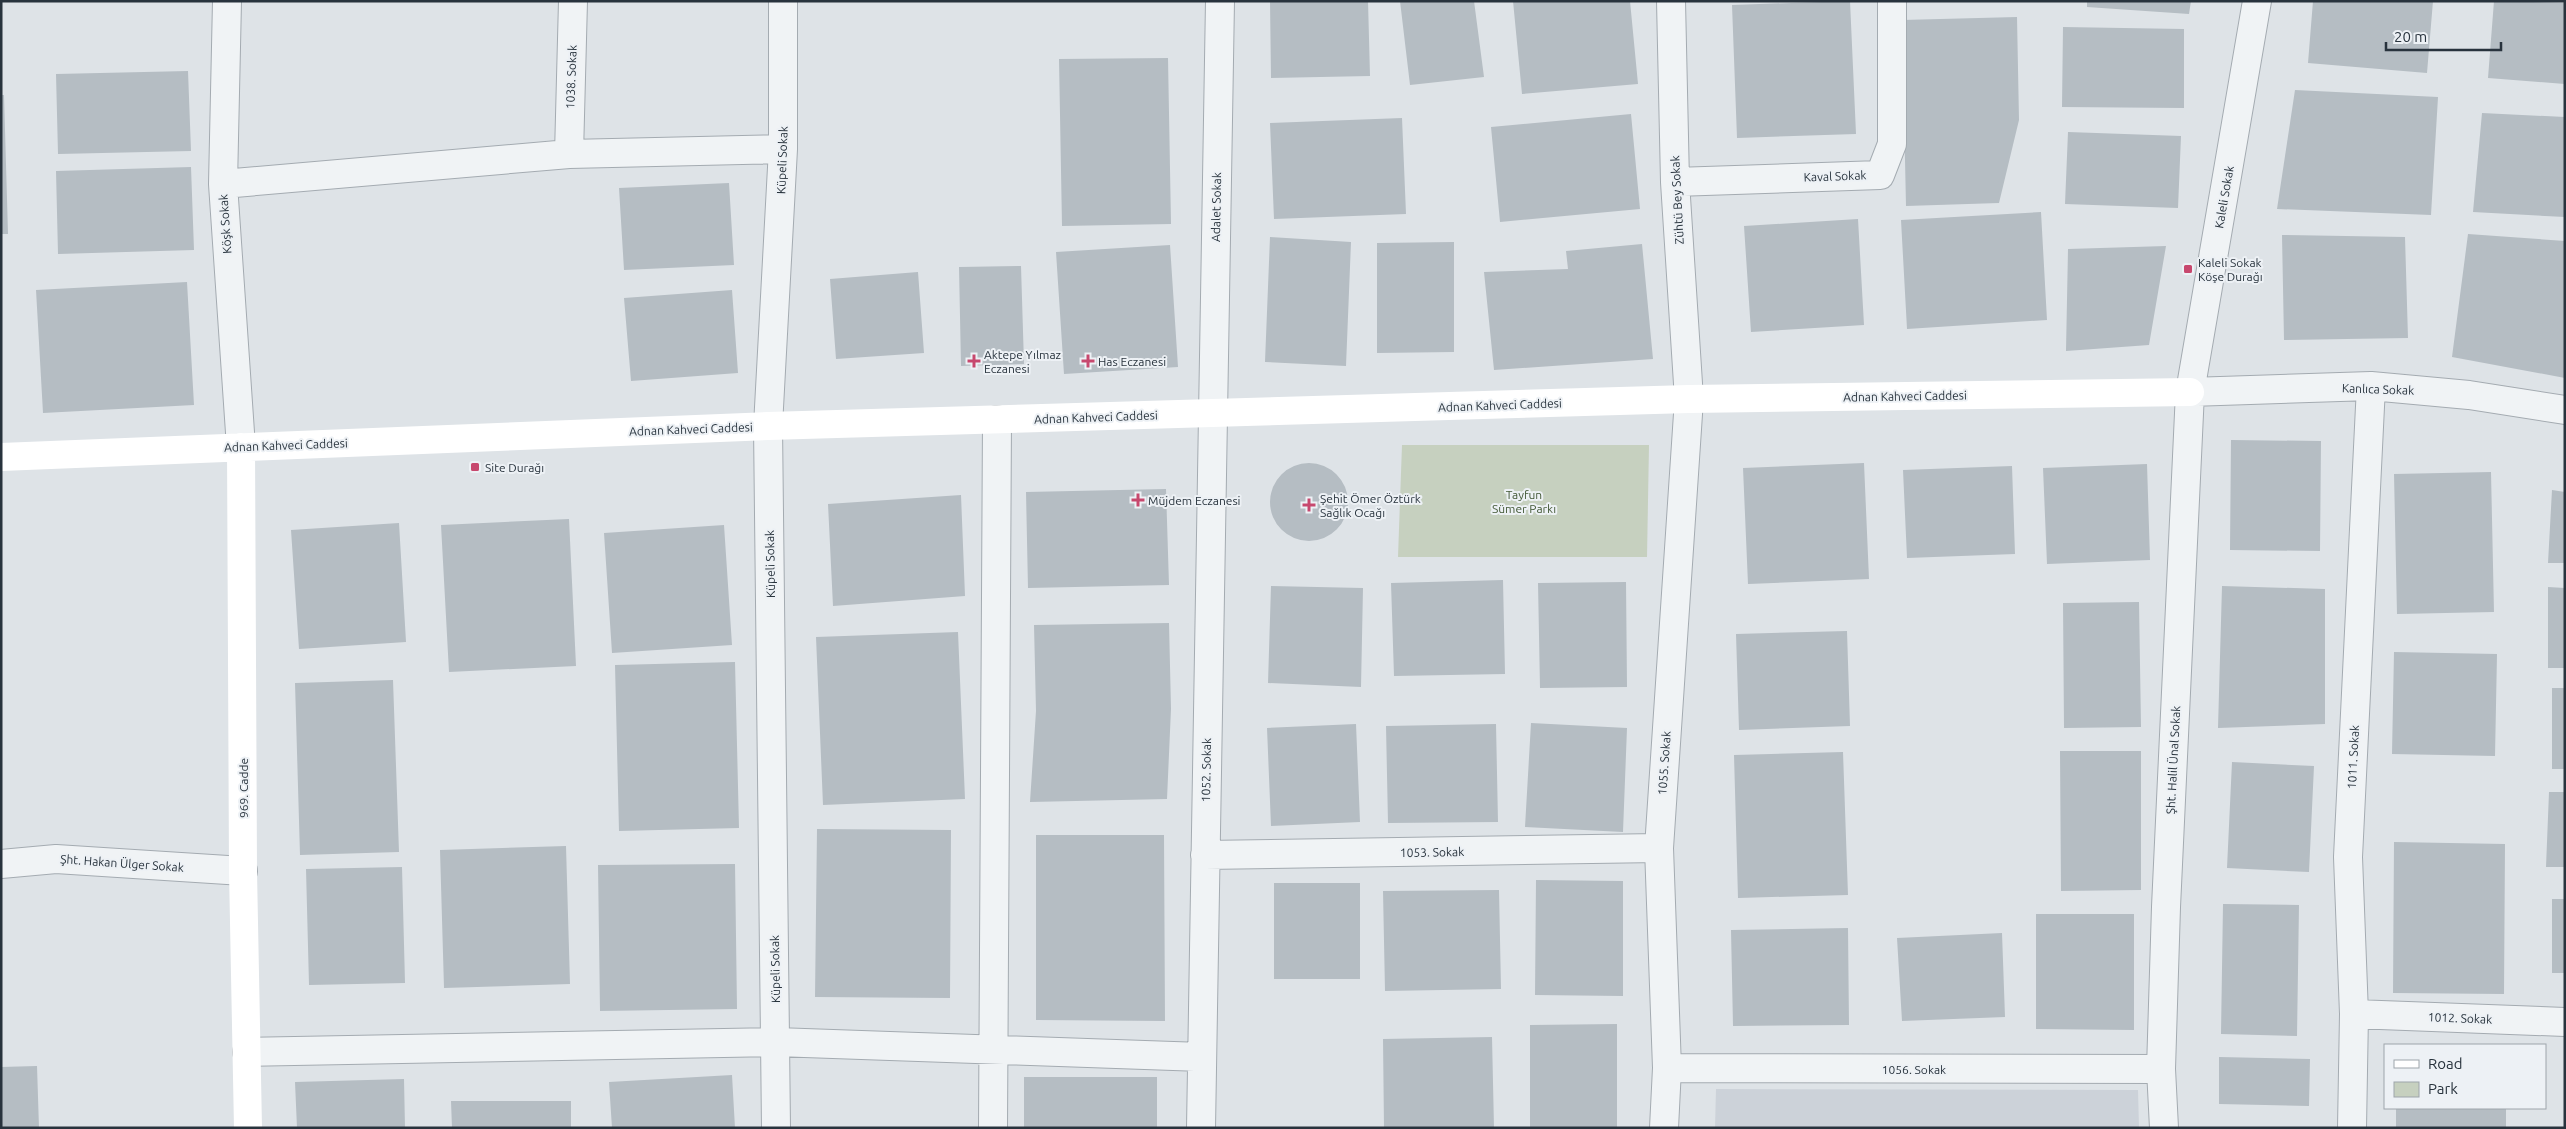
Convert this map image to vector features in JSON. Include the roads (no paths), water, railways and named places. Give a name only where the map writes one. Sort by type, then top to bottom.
[{"type":"street","name":"Köşk Sokak","points":[[227,1],[223,184],[241,447]]},
{"type":"street","name":"1038. Sokak","points":[[569,154],[574,1]]},
{"type":"street","name":"Küpeli Sokak","points":[[776,1128],[768,426],[783,149],[783,1]]},
{"type":"street","name":"Adalet Sokak","points":[[1212,413],[1220,1]]},
{"type":"street","name":"Zühtü Bey Sokak","points":[[1672,1],[1674,182],[1689,399]]},
{"type":"street","name":"Kaval Sokak","points":[[1674,182],[1880,175],[1892,144],[1892,1]]},
{"type":"street","name":"Kaleli Sokak","points":[[2190,392],[2257,1]]},
{"type":"street","points":[[223,184],[569,154],[783,149]]},
{"type":"street","name":"Kanlıca Sokak","points":[[2190,392],[2371,386],[2469,395],[2565,410]]},
{"type":"street","name":"1011. Sokak","points":[[2352,1128],[2354,1014],[2348,857],[2371,386]]},
{"type":"street","name":"Adnan Kahveci Caddesi","points":[[1,457],[768,426],[1689,399],[2190,392]]},
{"type":"street","name":"Şht. Halil Ünal Sokak","points":[[2164,1128],[2162,1069],[2166,906],[2190,392]]},
{"type":"street","name":"1055. Sokak","points":[[1664,1128],[1667,1068],[1659,848],[1689,399]]},
{"type":"street","name":"1052. Sokak","points":[[1201,1128],[1212,413]]},
{"type":"street","points":[[993,1128],[995,1049],[997,420]]},
{"type":"street","name":"969. Cadde","points":[[241,447],[243,871],[248,1128]]},
{"type":"street","name":"1053. Sokak","points":[[1205,855],[1659,848]]},
{"type":"street","name":"Şht. Hakan Ülger Sokak","points":[[1,864],[56,859],[243,871]]},
{"type":"street","name":"1012. Sokak","points":[[2354,1014],[2565,1022]]},
{"type":"street","points":[[247,1052],[776,1042],[1202,1057]]},
{"type":"street","name":"1056. Sokak","points":[[1667,1068],[2162,1069]]},
{"type":"place","name":"Kaleli Sokak Köşe Durağı","points":[[2188,269]]},
{"type":"place","name":"Aktepe Yılmaz Eczanesi","points":[[974,361]]},
{"type":"place","name":"Has Eczanesi","points":[[1088,361]]},
{"type":"place","name":"Site Durağı","points":[[475,467]]},
{"type":"place","name":"Müjdem Eczanesi","points":[[1138,500]]},
{"type":"place","name":"Şehit Ömer Öztürk Sağlık Ocağı","points":[[1309,505]]},
{"type":"park label","name":"Tayfun Sümer Parkı","points":[[1524,501]]}]
